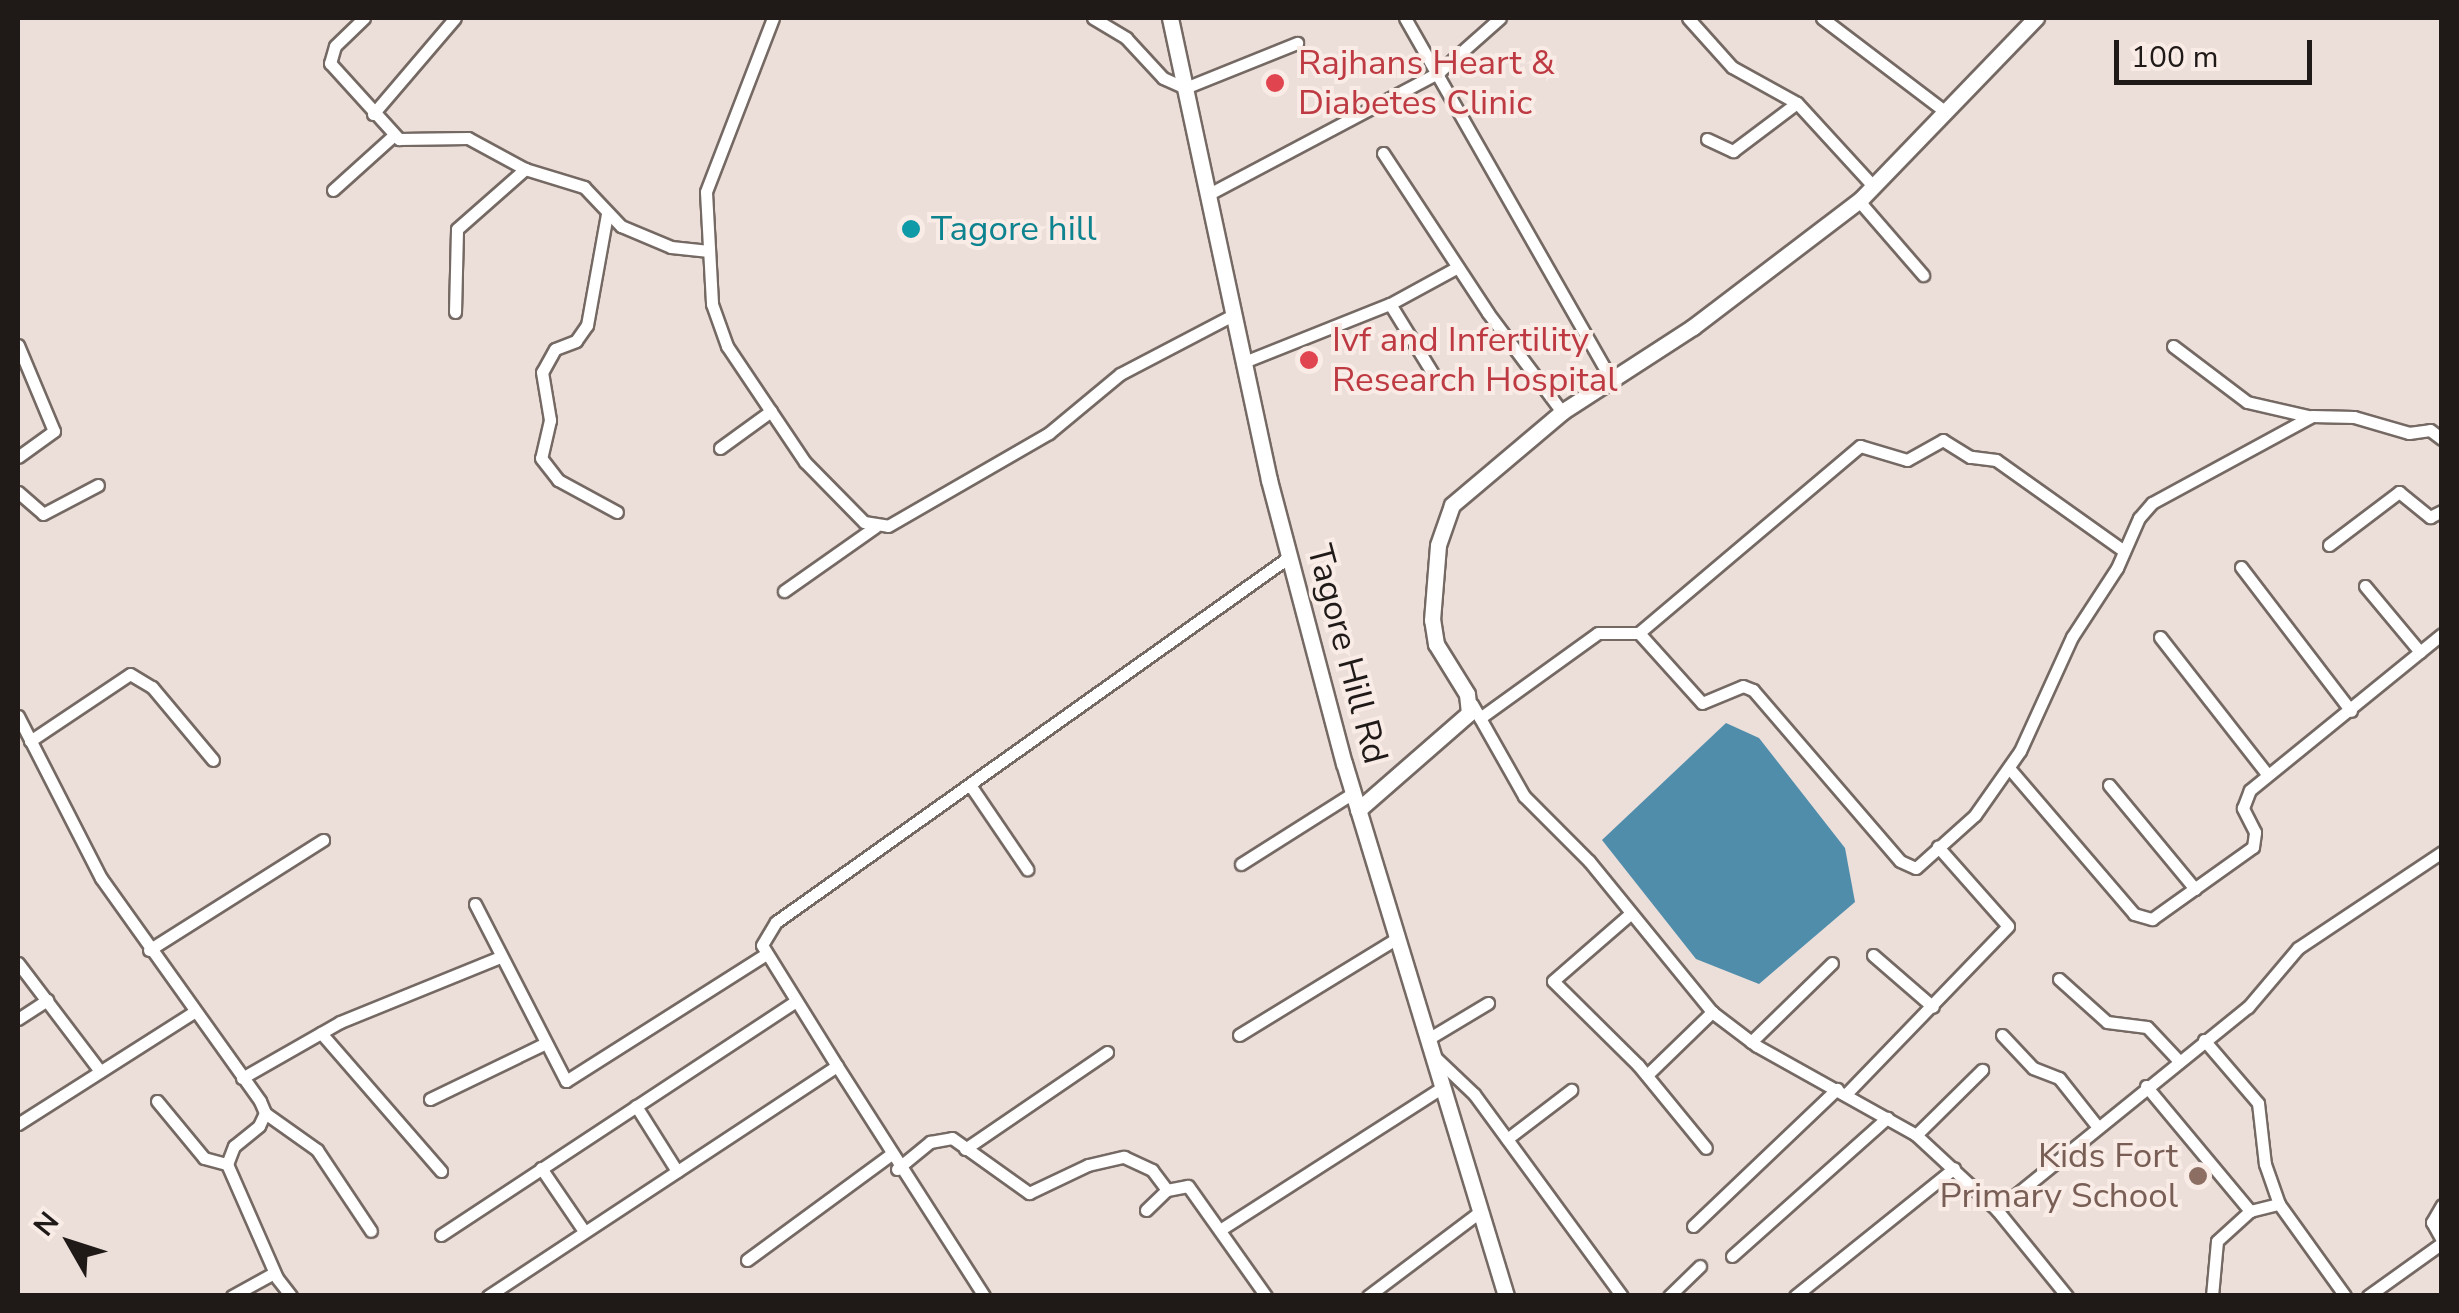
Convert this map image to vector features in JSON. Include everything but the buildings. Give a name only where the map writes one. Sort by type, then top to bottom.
[{"type":"main road","name":"Tagore Hill Rd","points":[[1170,18],[1289,557],[1353,793],[1506,1296]]},
{"type":"main road","points":[[1358,810],[1476,711],[1433,633],[1442,524],[1467,488],[1562,412],[1610,377],[1693,328],[1859,202],[2036,18]]},
{"type":"street","points":[[364,18],[335,46],[330,63],[394,135],[406,141],[454,134],[525,168],[584,187],[606,214],[671,247],[709,252]]},
{"type":"street","points":[[373,114],[455,18]]},
{"type":"street","points":[[773,18],[711,173],[709,252],[717,325],[818,479],[875,527]]},
{"type":"street","points":[[1093,18],[1126,38],[1163,78],[1185,88],[1297,43]]},
{"type":"street","points":[[1404,18],[1610,377]]},
{"type":"street","points":[[1207,195],[1438,72],[1500,18]]},
{"type":"street","points":[[1688,18],[1732,67],[1797,104],[1874,186]]},
{"type":"street","points":[[1822,18],[1946,112]]},
{"type":"street","points":[[1707,138],[1733,151],[1797,104]]},
{"type":"street","points":[[333,190],[394,135]]},
{"type":"street","points":[[1383,152],[1458,267],[1562,412]]},
{"type":"street","points":[[455,312],[456,229],[525,168]]},
{"type":"street","points":[[1859,202],[1923,275]]},
{"type":"street","points":[[606,214],[587,325],[576,341],[555,349],[542,372],[550,420],[541,458],[558,480],[617,512]]},
{"type":"street","points":[[1244,362],[1390,304],[1458,267]]},
{"type":"street","points":[[1390,304],[1432,374]]},
{"type":"street","points":[[784,591],[875,527],[1049,433],[1120,374],[1233,315]]},
{"type":"street","points":[[18,344],[54,431],[18,457]]},
{"type":"street","points":[[2173,346],[2247,402],[2312,416],[2354,417],[2409,433],[2430,430],[2442,439]]},
{"type":"street","points":[[720,448],[771,411]]},
{"type":"street","points":[[1639,633],[1702,703],[1743,686],[1762,698],[1908,868],[1975,815],[2009,768],[2044,711],[2072,637],[2152,503],[2312,416]]},
{"type":"street","points":[[2067,1296],[1997,1210],[1916,1135],[1751,1042],[1712,1012],[1589,860],[1524,796],[1476,711],[1598,633],[1639,633],[1860,446],[1907,460],[1943,440],[1970,457],[1996,460],[2124,551]]},
{"type":"street","points":[[18,492],[43,514],[98,485]]},
{"type":"street","points":[[2329,545],[2399,492],[2424,514],[2442,511]]},
{"type":"street","points":[[984,1296],[898,1169],[762,945],[776,922],[1289,557]]},
{"type":"street","points":[[2242,567],[2351,711]]},
{"type":"street","points":[[2366,586],[2420,652]]},
{"type":"street","points":[[2009,768],[2134,914],[2152,919],[2254,846],[2245,799],[2268,775],[2442,634]]},
{"type":"street","points":[[2160,636],[2268,775]]},
{"type":"street","points":[[30,742],[130,674],[152,687],[213,760]]},
{"type":"street","points":[[20,725],[100,878],[192,1013],[265,1114],[318,1150],[371,1231]]},
{"type":"street","points":[[970,785],[1028,869]]},
{"type":"street","points":[[2109,785],[2195,888]]},
{"type":"street","points":[[1241,864],[1353,793]]},
{"type":"street","points":[[149,950],[323,840]]},
{"type":"street","points":[[1694,1226],[1933,1007],[2008,926],[1938,847]]},
{"type":"street","points":[[1997,1210],[2256,1000],[2298,948],[2442,852]]},
{"type":"street","points":[[475,904],[559,1075],[574,1080],[766,954]]},
{"type":"street","points":[[1630,914],[1552,980],[1647,1075],[1706,1148]]},
{"type":"street","points":[[1239,1035],[1397,938]]},
{"type":"street","points":[[1873,955],[1933,1007]]},
{"type":"street","points":[[242,1078],[321,1032],[500,956]]},
{"type":"street","points":[[1751,1042],[1832,962]]},
{"type":"street","points":[[18,963],[100,1072]]},
{"type":"street","points":[[2059,979],[2107,1022],[2147,1028],[2178,1060]]},
{"type":"street","points":[[18,1019],[47,1000]]},
{"type":"street","points":[[441,1234],[796,1001]]},
{"type":"street","points":[[1428,1039],[1488,1003]]},
{"type":"street","points":[[1647,1075],[1712,1012]]},
{"type":"street","points":[[18,1124],[192,1013]]},
{"type":"street","points":[[321,1032],[440,1171]]},
{"type":"street","points":[[2002,1035],[2033,1068],[2059,1078],[2096,1126]]},
{"type":"street","points":[[2204,1040],[2258,1103],[2278,1204],[2345,1296]]},
{"type":"street","points":[[430,1100],[544,1044]]},
{"type":"street","points":[[965,1148],[1107,1052]]},
{"type":"street","points":[[1434,1056],[1474,1094],[1622,1296]]},
{"type":"street","points":[[488,1296],[837,1066]]},
{"type":"street","points":[[1916,1135],[1982,1070]]},
{"type":"street","points":[[2146,1086],[2250,1210]]},
{"type":"street","points":[[1220,1230],[1443,1087]]},
{"type":"street","points":[[1507,1139],[1571,1090]]},
{"type":"street","points":[[157,1101],[204,1158],[228,1164]]},
{"type":"street","points":[[636,1106],[677,1171]]},
{"type":"street","points":[[265,1114],[234,1146],[228,1164],[274,1272],[291,1296]]},
{"type":"street","points":[[1732,1256],[1887,1118]]},
{"type":"street","points":[[898,1169],[941,1138],[965,1148],[1029,1194],[1088,1165],[1124,1157],[1152,1170],[1168,1190]]},
{"type":"street","points":[[748,1260],[890,1155]]},
{"type":"street","points":[[541,1168],[584,1231]]},
{"type":"street","points":[[1795,1296],[1954,1168]]},
{"type":"street","points":[[1146,1210],[1168,1190],[1188,1186],[1266,1296]]},
{"type":"street","points":[[2212,1296],[2217,1241],[2250,1210],[2278,1204]]},
{"type":"street","points":[[2368,1296],[2442,1241],[2432,1222],[2442,1205]]},
{"type":"street","points":[[1368,1296],[1480,1211]]},
{"type":"street","points":[[1670,1296],[1700,1266]]},
{"type":"street","points":[[232,1296],[274,1272]]},
{"type":"water","points":[[1726,723],[1759,738],[1845,848],[1855,902],[1759,984],[1696,959],[1602,840]]},
{"type":"place","name":"Rajhans Heart & Diabetes Clinic","points":[[1275,83]]},
{"type":"place","name":"Tagore hill","points":[[911,229]]},
{"type":"place","name":"Ivf and Infertility Research Hospital","points":[[1309,360]]},
{"type":"place","name":"Kids Fort Primary School","points":[[2198,1176]]}]
